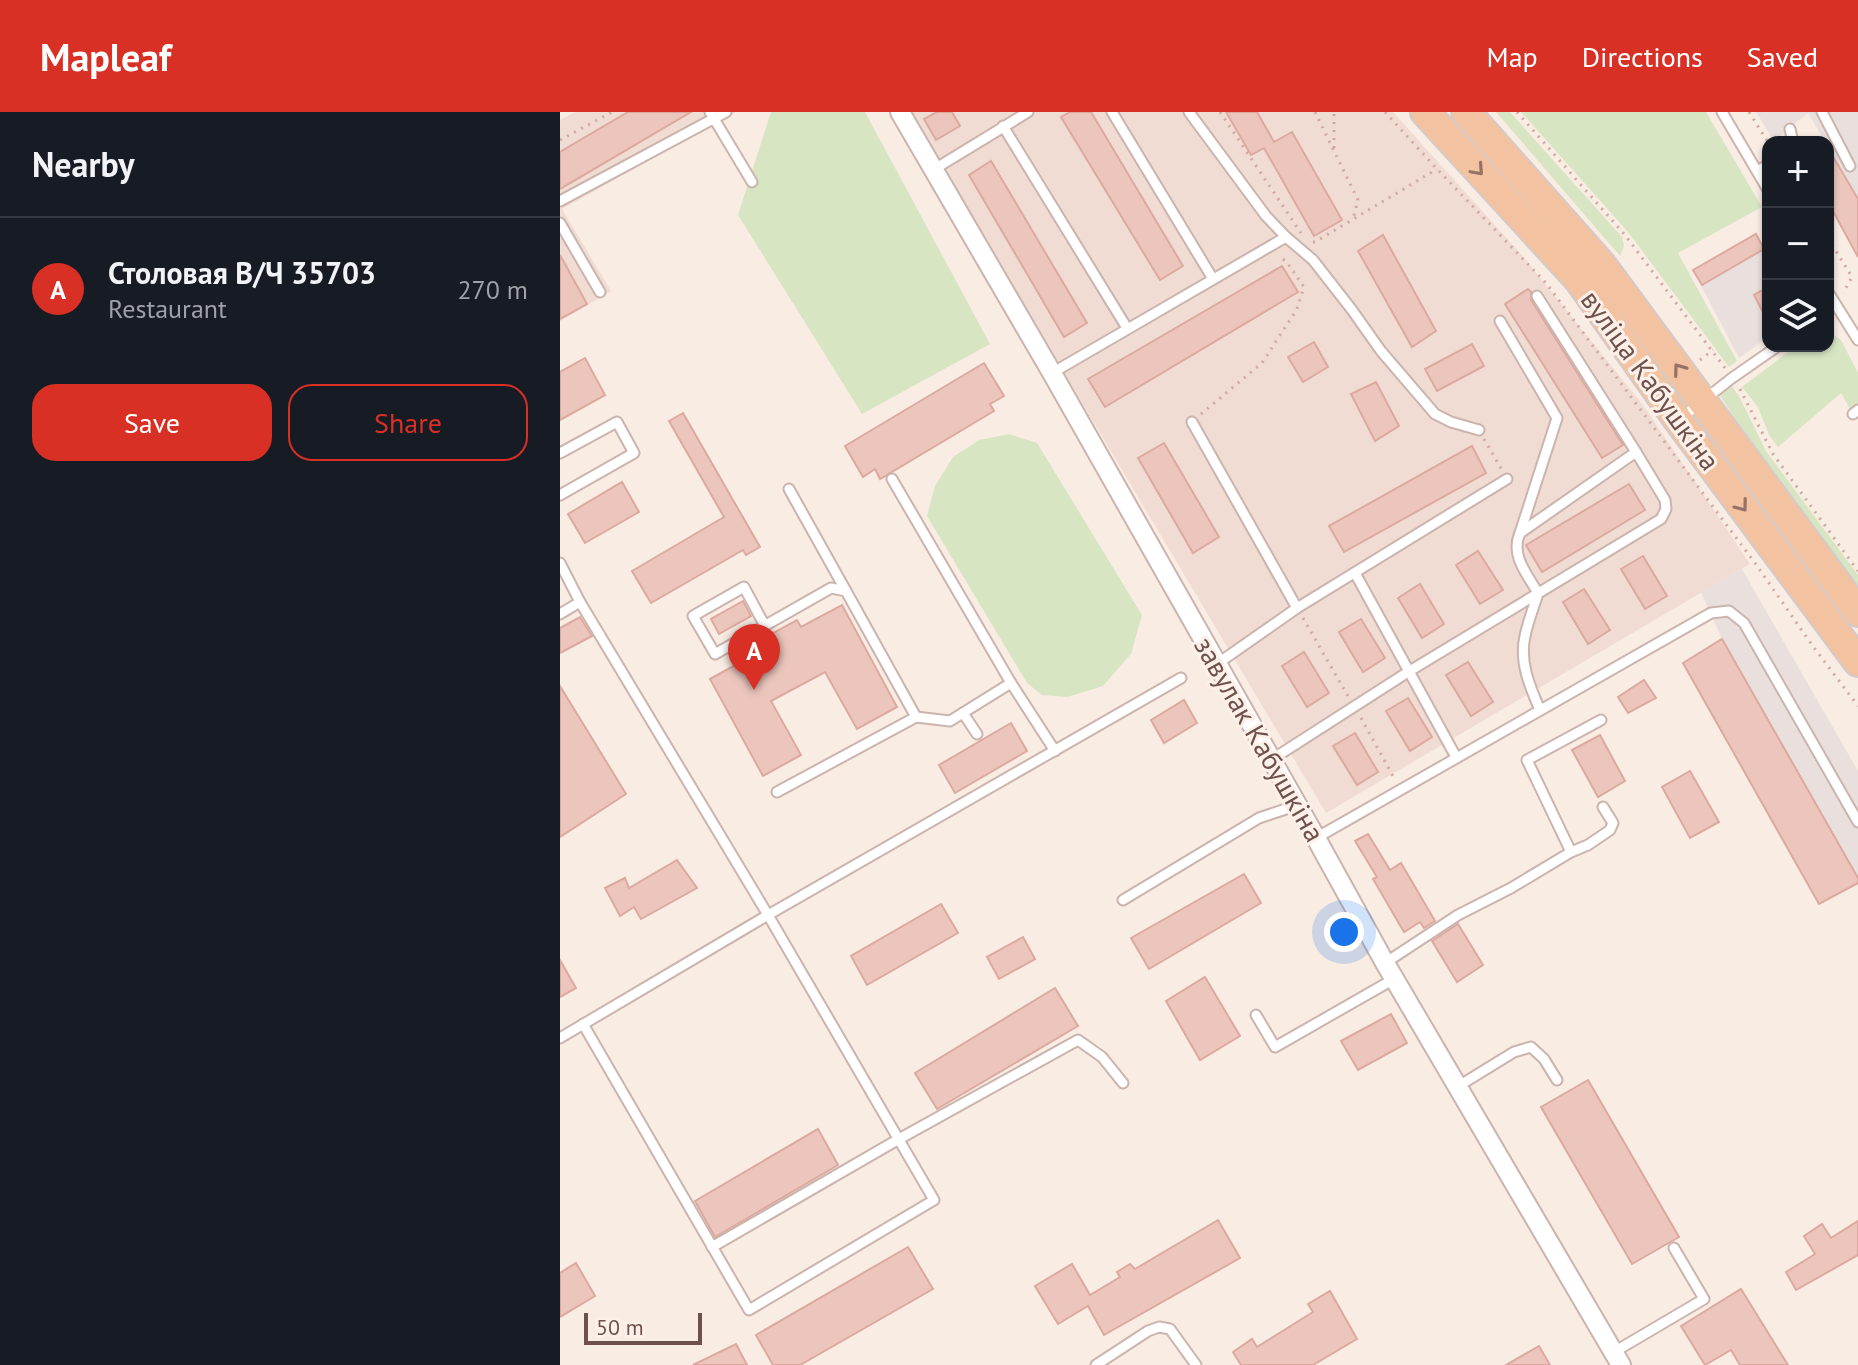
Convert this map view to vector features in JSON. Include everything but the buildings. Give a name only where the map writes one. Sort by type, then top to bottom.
[{"type":"main road","name":"вуліца Кабушкіна","points":[[1425,112],[1579,280],[1678,420],[1858,662]]},
{"type":"main road","name":"вуліца Кабушкіна","points":[[1466,112],[1601,264],[1858,612]]},
{"type":"street","name":"завулак Кабушкіна","points":[[900,112],[1052,373],[1390,971],[1618,1359]]},
{"type":"lane","points":[[560,201],[712,115],[726,112]]},
{"type":"lane","points":[[933,170],[1028,112]]},
{"type":"lane","points":[[1112,112],[1213,279]]},
{"type":"lane","points":[[1189,112],[1266,216],[1313,260],[1381,351],[1435,414],[1479,430]]},
{"type":"lane","points":[[1722,112],[1762,180]]},
{"type":"lane","points":[[1822,112],[1850,166]]},
{"type":"lane","points":[[712,115],[752,182]]},
{"type":"lane","points":[[1003,126],[1127,328]]},
{"type":"lane","points":[[1790,129],[1792,136]]},
{"type":"lane","points":[[1757,171],[1762,168]]},
{"type":"lane","points":[[560,223],[600,292]]},
{"type":"lane","points":[[1052,373],[1286,237]]},
{"type":"lane","points":[[1271,760],[1408,672],[1661,519],[1666,509],[1665,500],[1537,296]]},
{"type":"lane","points":[[1834,310],[1858,340]]},
{"type":"lane","points":[[1500,321],[1557,418],[1516,542],[1518,558],[1538,593],[1524,638],[1523,658],[1528,683],[1540,710]]},
{"type":"lane","points":[[1678,420],[1770,352]]},
{"type":"lane","points":[[560,453],[617,422],[634,453],[560,495]]},
{"type":"lane","points":[[1192,422],[1297,608]]},
{"type":"lane","points":[[1520,533],[1636,452]]},
{"type":"lane","points":[[892,479],[1011,683],[1055,751]]},
{"type":"lane","points":[[1217,664],[1297,608],[1507,479]]},
{"type":"lane","points":[[789,489],[916,717]]},
{"type":"lane","points":[[560,563],[580,602],[934,1200],[749,1310],[583,1024]]},
{"type":"lane","points":[[1355,573],[1456,757]]},
{"type":"lane","points":[[765,626],[744,587],[693,616],[715,654],[765,626],[831,588],[846,591]]},
{"type":"lane","points":[[560,614],[580,602]]},
{"type":"lane","points":[[1316,838],[1711,613],[1729,611],[1744,623],[1858,822]]},
{"type":"lane","points":[[560,1038],[1181,678]]},
{"type":"lane","points":[[777,792],[916,717],[950,721],[1011,683]]},
{"type":"lane","points":[[963,713],[977,734]]},
{"type":"lane","points":[[1571,852],[1527,760],[1601,720]]},
{"type":"lane","points":[[1123,900],[1259,818],[1298,805]]},
{"type":"lane","points":[[1256,1015],[1275,1047],[1390,971],[1458,915],[1610,830],[1613,823],[1603,807]]},
{"type":"lane","points":[[712,1247],[1078,1040],[1102,1057],[1123,1083]]},
{"type":"lane","points":[[1457,1087],[1514,1052],[1531,1047],[1544,1059],[1557,1080]]},
{"type":"lane","points":[[1618,1359],[1704,1299],[1674,1248]]},
{"type":"lane","points":[[1096,1365],[1159,1327],[1170,1329],[1196,1365]]},
{"type":"path","points":[[560,140],[612,112]]},
{"type":"path","points":[[1220,112],[1303,235],[1302,240],[1315,242],[1437,169]]},
{"type":"path","points":[[1315,112],[1358,200],[1353,219]]},
{"type":"path","points":[[1333,150],[1334,112]]},
{"type":"path","points":[[1385,112],[1546,283],[1858,706]]},
{"type":"path","points":[[1517,112],[1625,235],[1727,371]]},
{"type":"path","points":[[1749,112],[1764,136]]},
{"type":"path","points":[[1834,248],[1852,277],[1834,305]]},
{"type":"path","points":[[1192,422],[1262,363],[1297,309],[1304,287],[1286,261],[1264,250]]},
{"type":"path","points":[[1700,360],[1713,350]]},
{"type":"path","points":[[1740,389],[1773,454],[1858,571]]},
{"type":"shaded area","points":[[575,112],[736,112],[562,209],[611,291],[560,321],[560,120]]},
{"type":"shaded area","points":[[909,112],[1393,112],[1520,253],[1643,405],[1750,564],[1326,813]]},
{"type":"shaded area","points":[[1756,112],[1858,112],[1858,199],[1834,158],[1834,136],[1821,136],[1808,113],[1780,136],[1771,136]]},
{"type":"shaded area","points":[[1756,234],[1762,246],[1762,341],[1739,358],[1693,270]]},
{"type":"shaded area","points":[[1742,569],[1858,771],[1858,878],[1722,639],[1701,592]]},
{"type":"green space","points":[[771,112],[865,112],[990,344],[862,414],[738,215]]},
{"type":"green space","points":[[1496,112],[1510,112],[1622,237],[1624,246],[1620,256]]},
{"type":"green space","points":[[1521,112],[1706,112],[1762,207],[1678,253],[1737,361],[1729,367],[1628,232]]},
{"type":"green space","points":[[1834,335],[1841,340],[1858,373],[1858,403],[1850,409],[1841,393],[1778,447],[1769,435],[1758,407],[1742,387],[1788,352],[1834,352]]},
{"type":"green space","points":[[1732,386],[1766,451],[1858,575],[1858,591],[1759,457],[1720,395]]},
{"type":"green space","points":[[1009,434],[1037,443],[1142,615],[1131,654],[1103,686],[1067,697],[1042,695],[1027,683],[927,516],[935,486],[953,457],[979,440]]},
{"type":"place","name":"Столовая В/Ч 35703","points":[[754,690]]}]
